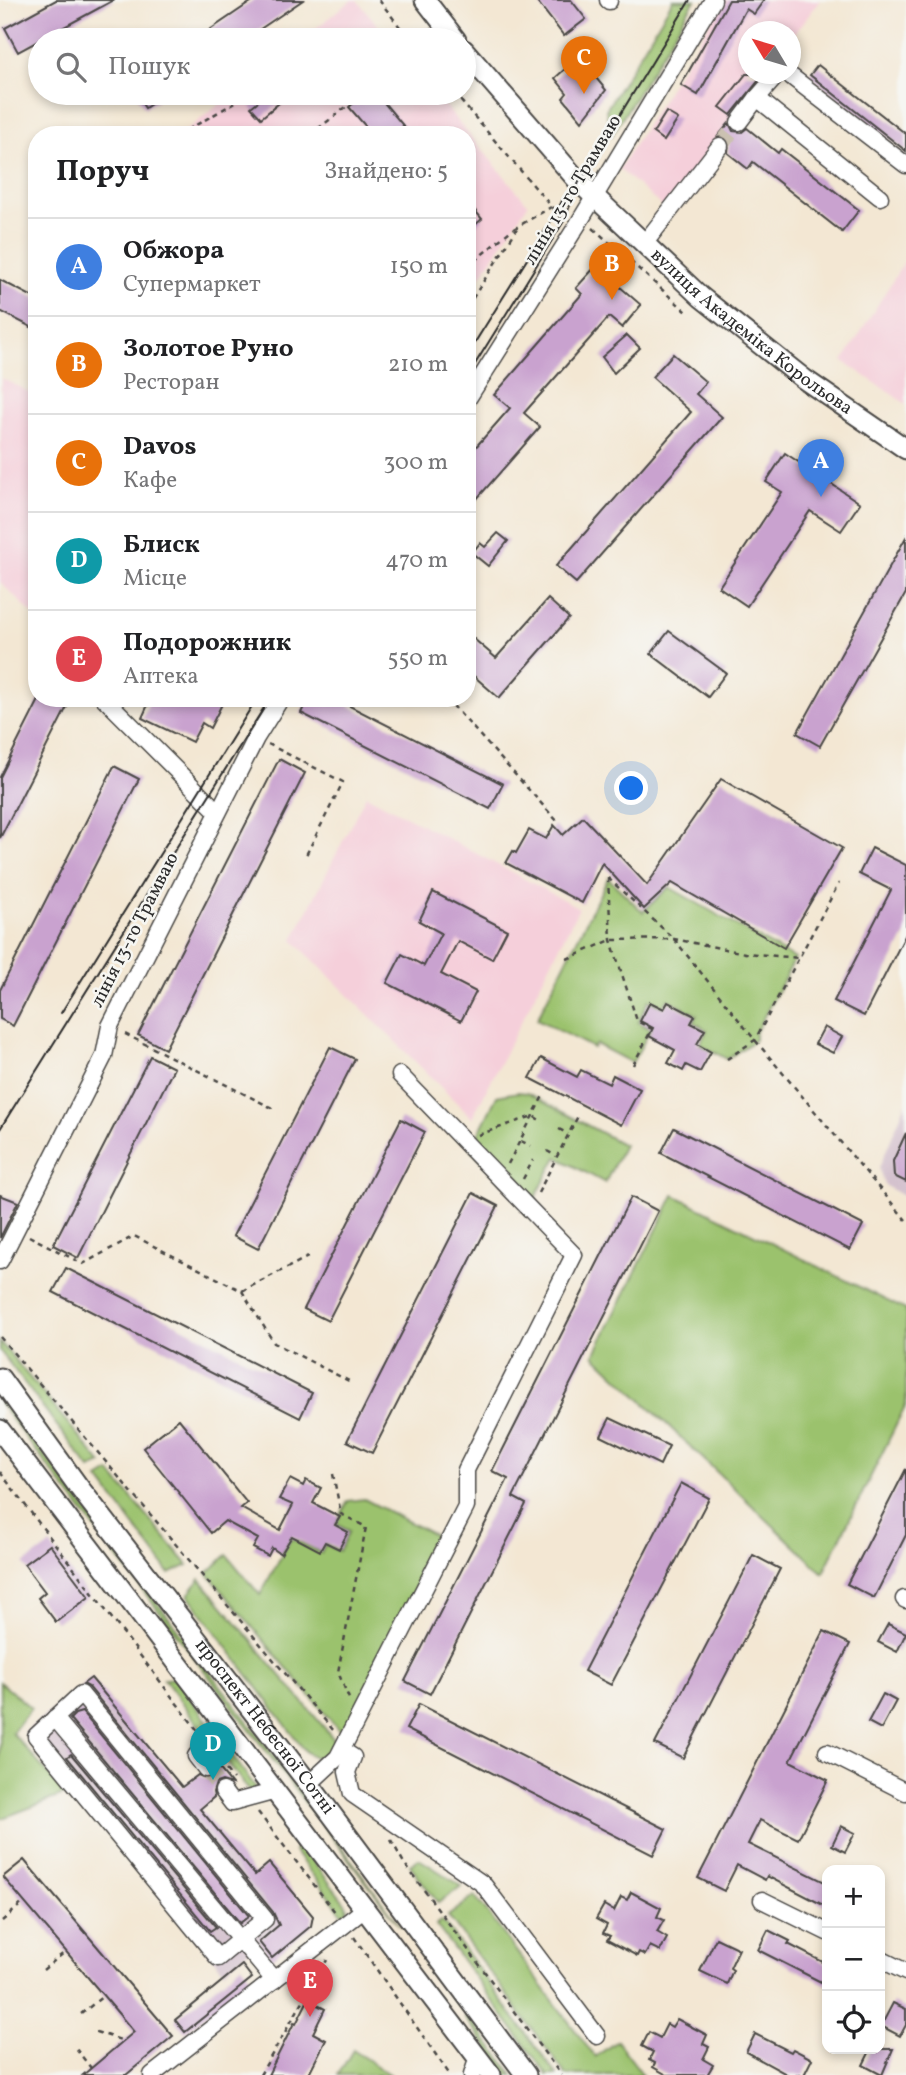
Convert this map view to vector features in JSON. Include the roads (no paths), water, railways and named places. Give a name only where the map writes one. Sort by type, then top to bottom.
[{"type":"main road","points":[[425,0],[447,28]]},
{"type":"main road","name":"вулиця Академіка Корольова","points":[[476,66],[594,197],[701,297],[804,379],[906,449]]},
{"type":"main road","name":"проспект Небесної Сотні","points":[[0,1378],[93,1507],[309,1784],[526,2075]]},
{"type":"main road","name":"проспект Небесної Сотні","points":[[0,1430],[446,2013],[475,2066],[491,2075]]},
{"type":"main road","points":[[446,2013],[467,1997]]},
{"type":"street","name":"лінія 13-го Трамваю","points":[[476,386],[713,0]]},
{"type":"street","points":[[739,122],[769,84]]},
{"type":"street","points":[[801,84],[906,164]]},
{"type":"street","points":[[757,98],[880,197]]},
{"type":"street","points":[[645,244],[720,146]]},
{"type":"street","points":[[113,707],[218,812]]},
{"type":"street","name":"лінія 13-го Трамваю","points":[[0,1261],[104,1056],[110,1026],[256,738],[275,707]]},
{"type":"street","points":[[309,1784],[338,1757],[344,1747],[466,1507],[466,1470],[574,1255],[400,1075]]},
{"type":"street","points":[[81,1694],[265,1919],[218,1958],[36,1736],[55,1718],[81,1694]]},
{"type":"street","points":[[55,1718],[274,1980]]},
{"type":"street","points":[[206,1769],[196,1756],[223,1722]]},
{"type":"street","points":[[344,1747],[353,1757],[347,1772],[352,1794],[483,1884],[597,2036]]},
{"type":"street","points":[[827,1752],[906,1792]]},
{"type":"street","points":[[223,1791],[232,1802],[276,1791]]},
{"type":"street","points":[[762,1899],[822,1929]]},
{"type":"street","points":[[152,2075],[274,1980],[349,1931],[366,1908]]},
{"type":"street","points":[[885,1962],[906,1972]]},
{"type":"tunnel","points":[[720,146],[739,122]]},
{"type":"tunnel","points":[[206,1769],[223,1791]]},
{"type":"tram line","points":[[476,363],[564,221],[579,182],[690,0]]},
{"type":"tram line","points":[[476,341],[563,199]]},
{"type":"tram line","points":[[61,1013],[251,707]]},
{"type":"tram line","points":[[0,1129],[264,707]]},
{"type":"place","name":"Davos","points":[[584,94]]},
{"type":"place","name":"Золотое Руно","points":[[612,300]]},
{"type":"place","name":"Обжора","points":[[821,497]]},
{"type":"place","name":"Блиск","points":[[213,1780]]},
{"type":"place","name":"Подорожник","points":[[310,2017]]}]
